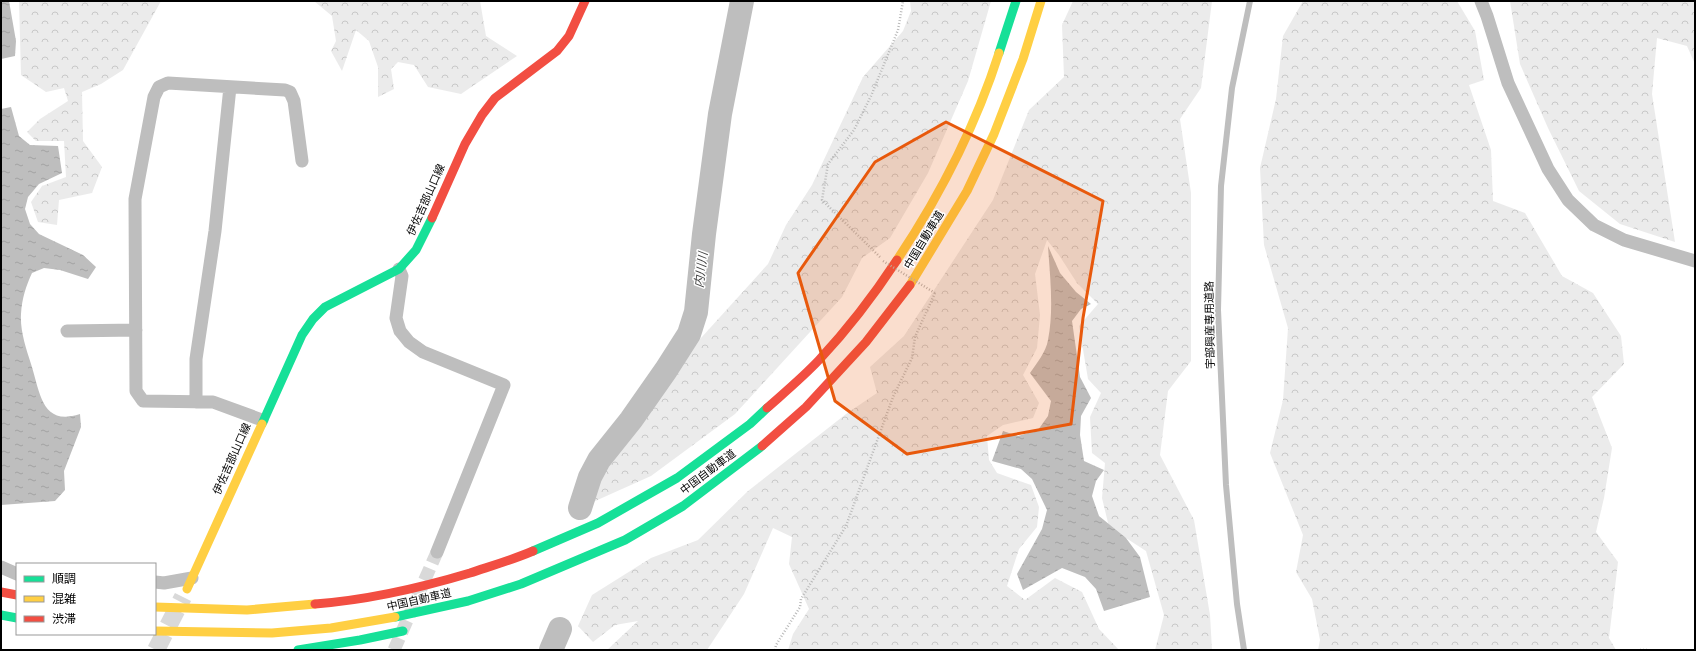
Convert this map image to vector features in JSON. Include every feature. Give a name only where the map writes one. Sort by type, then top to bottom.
[{"type":"main road","name":"伊佐吉部山口線","points":[[189,583],[262,420],[296,348],[313,319],[325,307],[399,269],[416,250],[426,233],[456,163],[482,115],[495,98],[557,51],[569,36],[585,1]]},
{"type":"main road","name":"中国自動車道","points":[[156,607],[212,610],[289,608],[331,604],[404,592],[457,578],[522,557],[599,523],[665,487],[730,440],[762,414],[818,361],[871,297],[916,232],[936,197],[987,89],[1016,1]]},
{"type":"main road","name":"中国自動車道","points":[[156,631],[272,633],[331,628],[387,620],[468,601],[522,584],[625,540],[683,506],[771,439],[806,407],[839,373],[888,316],[921,268],[967,191],[994,134],[1008,99],[1023,59],[1041,1]]},
{"type":"main road","points":[[530,590],[625,540]]},
{"type":"main road","points":[[1,592],[16,595]]},
{"type":"main road","points":[[1,616],[16,618]]},
{"type":"main road","points":[[298,650],[410,630]]},
{"type":"street","points":[[1481,1],[1488,16],[1508,83],[1548,170],[1568,200],[1594,225],[1624,240],[1695,261]]},
{"type":"street","points":[[262,420],[213,402],[143,401],[136,391],[135,199],[154,97],[159,87],[168,83],[284,90],[290,92],[294,101],[302,161]]},
{"type":"street","points":[[196,402],[196,359],[215,230],[230,87]]},
{"type":"street","points":[[399,269],[402,276],[396,318],[400,331],[408,342],[423,352],[504,385],[437,552]]},
{"type":"street","points":[[68,331],[136,330]]},
{"type":"street","points":[[1,567],[16,574]]},
{"type":"street","points":[[156,582],[189,583]]},
{"type":"lane","name":"宇部興産専用道路","points":[[1244,650],[1237,604],[1226,485],[1218,310],[1220,186],[1232,88],[1250,1]]},
{"type":"path","points":[[775,650],[776,645],[800,607],[802,599],[846,526],[893,397],[912,358],[915,337],[935,292],[883,261],[822,200],[828,164],[854,130],[871,96],[898,30],[903,1]]},
{"type":"path","points":[[1640,650],[1648,650]]},
{"type":"highlighted area","points":[[946,122],[1103,201],[1083,318],[1071,424],[907,454],[835,401],[798,273],[875,162]]},
{"type":"green space","points":[[19,1],[161,1],[123,70],[101,84],[82,92],[83,141],[102,167],[92,193],[59,200],[57,225],[38,222],[31,202],[42,186],[66,177],[64,141],[36,141],[27,132],[40,119],[68,101],[64,88],[46,92],[21,75]]},
{"type":"green space","points":[[314,1],[480,1],[486,36],[517,56],[461,94],[428,87],[414,65],[398,62],[391,69],[394,89],[378,97],[378,67],[369,41],[356,30],[342,71],[331,51],[336,41],[332,16]]},
{"type":"green space","points":[[910,1],[991,1],[968,81],[928,173],[890,238],[862,258],[842,297],[735,414],[651,476],[593,502],[593,483],[617,449],[691,349],[768,264],[786,225],[812,185],[863,77],[903,31],[911,11]]},
{"type":"green space","points":[[1073,1],[1212,1],[1201,88],[1180,119],[1191,193],[1191,361],[1168,391],[1160,455],[1194,520],[1210,615],[1212,650],[1155,650],[1164,615],[1146,551],[1109,527],[1102,498],[1105,463],[1092,453],[1090,417],[1101,393],[1088,379],[1079,326],[1098,304],[1077,283],[1059,255],[1047,240],[1035,274],[1040,315],[1037,348],[1023,375],[1039,403],[1033,418],[1003,425],[987,436],[989,460],[997,473],[1031,485],[1039,507],[1037,527],[1019,549],[1007,586],[1025,600],[1055,578],[1082,592],[1099,629],[1119,650],[788,650],[793,634],[809,609],[789,564],[792,537],[773,528],[744,594],[707,650],[607,650],[638,621],[615,625],[593,642],[578,626],[592,595],[651,558],[698,540],[748,491],[846,414],[877,393],[870,367],[904,336],[993,200],[1029,110],[1064,77],[1062,25]]},
{"type":"green space","points":[[1303,1],[1457,1],[1475,31],[1484,80],[1469,85],[1491,150],[1493,201],[1525,213],[1562,276],[1593,293],[1621,336],[1624,364],[1592,397],[1612,448],[1604,498],[1596,532],[1618,562],[1609,638],[1616,650],[1318,650],[1320,640],[1312,599],[1296,572],[1303,535],[1270,453],[1283,400],[1288,328],[1264,245],[1260,168],[1276,99],[1283,36]]},
{"type":"green space","points":[[1510,1],[1695,1],[1695,64],[1687,46],[1657,38],[1652,94],[1675,242],[1620,224],[1579,191],[1548,128],[1520,64]]},
{"type":"water","points":[[1,1],[9,1],[16,41],[15,56],[1,59]]},
{"type":"water","points":[[11,107],[19,136],[30,145],[58,146],[62,173],[39,184],[28,197],[25,209],[30,224],[39,234],[83,255],[96,267],[88,279],[60,270],[44,268],[32,273],[28,283],[22,303],[21,327],[25,346],[40,395],[44,404],[50,411],[57,415],[67,417],[80,414],[81,427],[64,471],[65,490],[55,501],[1,505],[1,109]]},
{"type":"water","points":[[1048,246],[1060,273],[1076,292],[1091,304],[1081,309],[1072,321],[1080,377],[1091,398],[1081,416],[1080,435],[1084,461],[1104,470],[1096,481],[1092,496],[1099,516],[1126,538],[1140,557],[1150,597],[1104,611],[1096,589],[1085,577],[1062,568],[1023,590],[1017,574],[1042,529],[1047,510],[1032,479],[1021,469],[992,461],[1003,431],[1018,436],[1038,430],[1048,416],[1051,401],[1030,373],[1045,349],[1050,329],[1051,293]]},
{"type":"waterway","name":"内川川","points":[[580,508],[590,477],[599,460],[631,420],[689,334],[696,312],[704,234],[720,114],[742,1]]},
{"type":"waterway","name":"内川川","points":[[551,650],[560,629]]},
{"type":"tunnel","points":[[394,650],[437,552]]},
{"type":"tunnel","points":[[156,650],[183,597]]},
{"type":"traffic: fast","points":[[999,53],[1016,1]]},
{"type":"traffic: fast","points":[[262,424],[302,335],[313,319],[325,307],[399,269],[416,250],[432,218]]},
{"type":"traffic: fast","points":[[533,551],[598,523],[677,478],[750,424],[767,408]]},
{"type":"traffic: fast","points":[[395,617],[468,601],[521,584],[625,540],[683,506],[762,446]]},
{"type":"traffic: fast","points":[[1,615],[16,618]]},
{"type":"traffic: fast","points":[[298,650],[403,631]]},
{"type":"traffic: slow","points":[[910,285],[967,191],[994,134],[1023,59],[1041,1]]},
{"type":"traffic: slow","points":[[897,260],[942,186],[968,134],[990,80],[999,53]]},
{"type":"traffic: slow","points":[[187,589],[262,424]]},
{"type":"traffic: slow","points":[[156,607],[247,610],[315,604]]},
{"type":"traffic: slow","points":[[156,631],[272,633],[331,628],[395,617]]},
{"type":"traffic: jam","points":[[432,218],[465,144],[482,115],[495,98],[557,51],[569,36],[585,1]]},
{"type":"traffic: jam","points":[[767,408],[807,372],[830,348],[860,312],[897,260]]},
{"type":"traffic: jam","points":[[762,446],[806,407],[866,342],[910,285]]},
{"type":"traffic: jam","points":[[315,604],[354,600],[432,584],[470,573],[533,551]]},
{"type":"traffic: jam","points":[[1,592],[16,595]]}]
